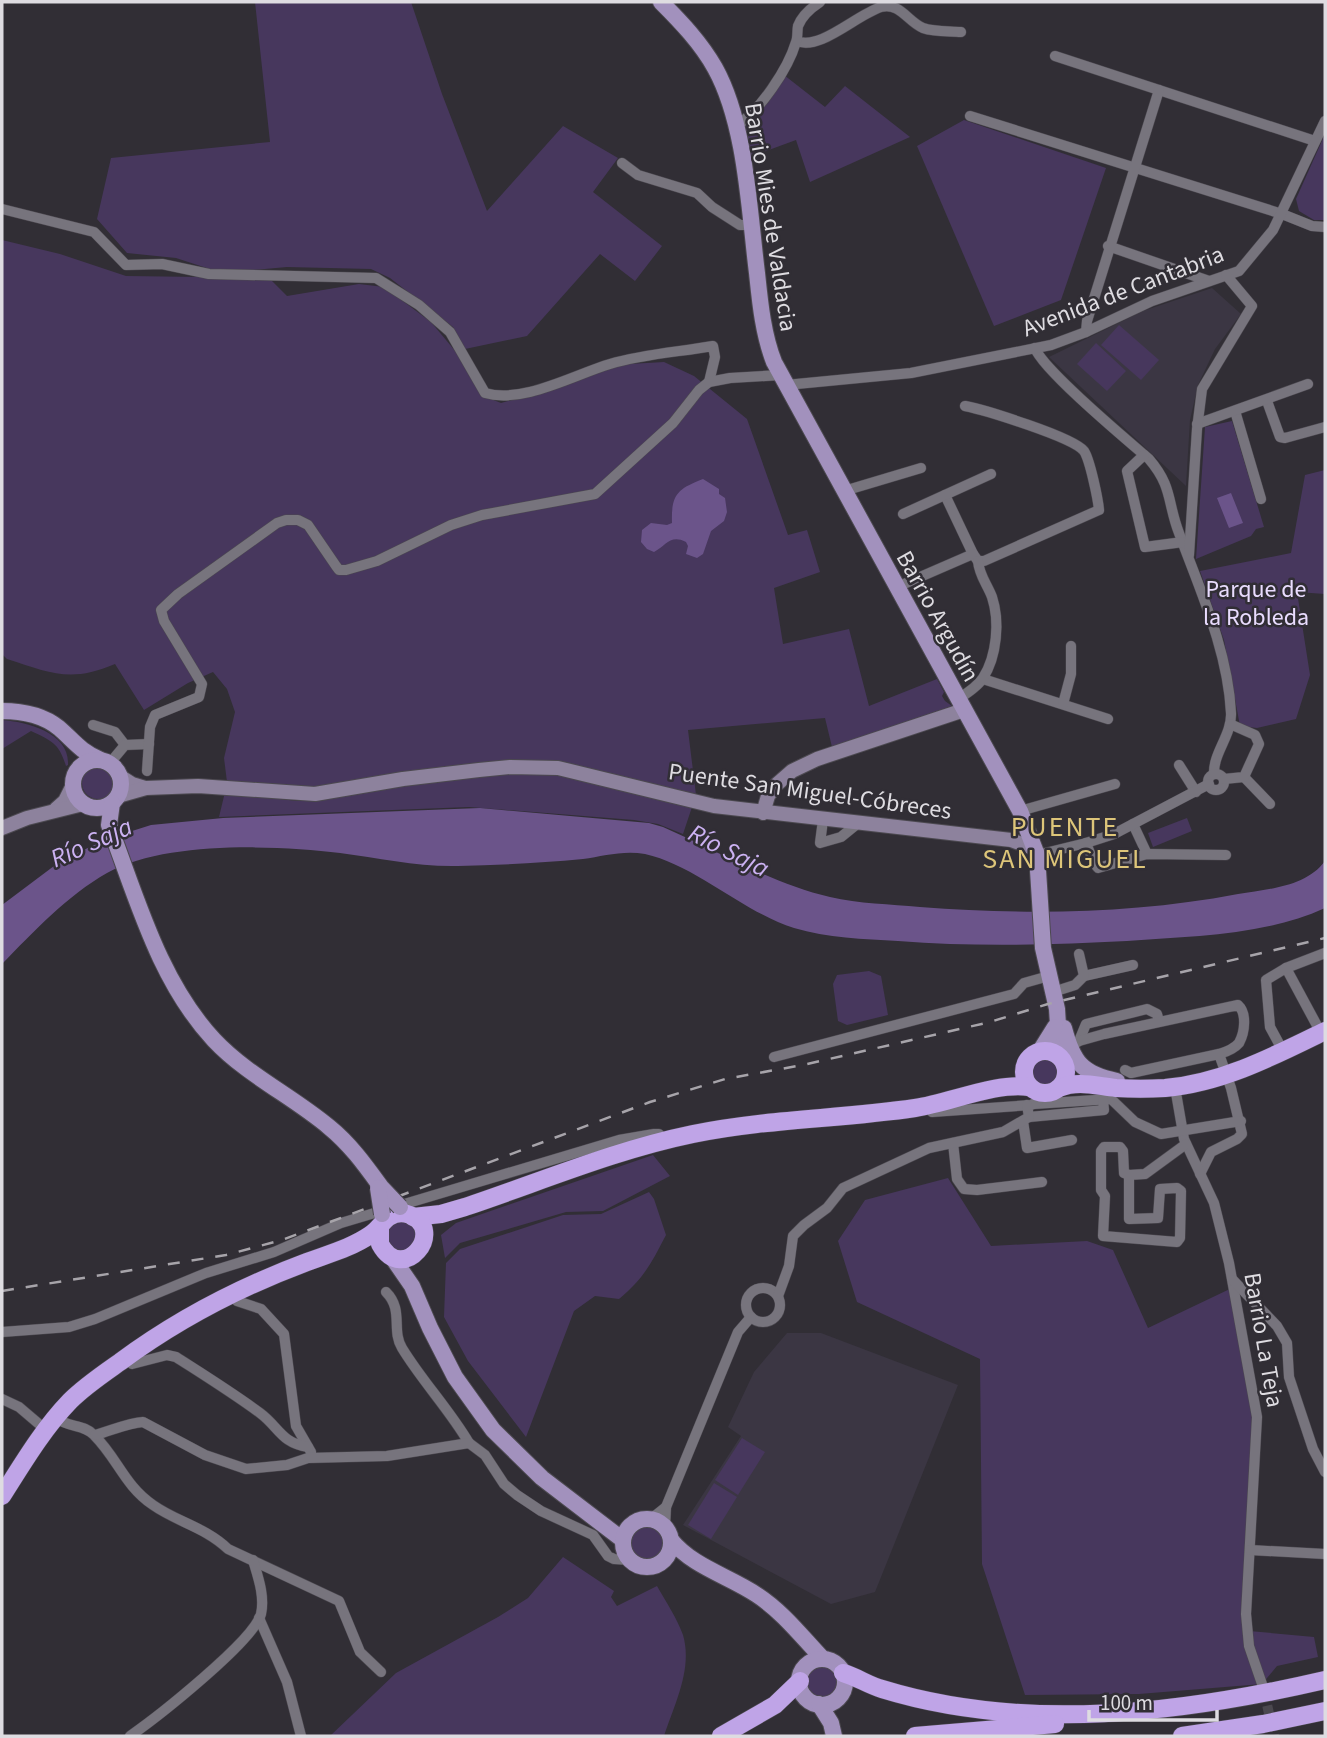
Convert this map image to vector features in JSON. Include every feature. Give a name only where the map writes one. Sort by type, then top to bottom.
[{"type":"highway","points":[[2,1496],[51,1424],[72,1399],[126,1357],[230,1293],[360,1242],[382,1221],[394,1215],[442,1214],[465,1208],[664,1140],[717,1129],[890,1112],[974,1095],[1006,1083],[1036,1091],[1074,1084],[1099,1092],[1166,1088],[1226,1075],[1323,1032]]},
{"type":"highway","points":[[1036,1091],[1029,1058],[1061,1054]]},
{"type":"highway","points":[[1036,1091],[1065,1080],[1061,1054]]},
{"type":"highway","points":[[1061,1054],[1077,1077],[1099,1092]]},
{"type":"highway","points":[[337,1251],[365,1248],[406,1258],[440,1222],[465,1208]]},
{"type":"highway","points":[[407,1213],[421,1225],[421,1244]]},
{"type":"highway","points":[[382,1221],[379,1240],[388,1254]]},
{"type":"highway","points":[[843,1672],[882,1689],[929,1701],[991,1710],[1053,1714],[1130,1711],[1205,1703],[1325,1680]]},
{"type":"highway","points":[[721,1736],[775,1705],[802,1675]]},
{"type":"highway","points":[[915,1736],[1207,1709],[1275,1698],[1325,1686]]},
{"type":"highway","points":[[1182,1736],[1325,1711]]},
{"type":"highway","points":[[1221,1736],[1325,1711]]},
{"type":"main road","name":"Barrio Mies de Valdacia","points":[[661,2],[697,41],[715,67],[726,91],[736,126],[770,353],[783,380]]},
{"type":"main road","name":"Barrio Argudín","points":[[783,380],[1028,830],[1036,852],[1043,948],[1057,1017],[1061,1054]]},
{"type":"main road","points":[[2,711],[30,713],[51,722],[73,743],[104,761]]},
{"type":"main road","points":[[73,743],[77,797],[103,808],[149,927],[178,992],[209,1035],[243,1065],[328,1126],[356,1153],[378,1184],[407,1213]]},
{"type":"main road","points":[[75,778],[84,763],[104,761]]},
{"type":"main road","name":"Puente San Miguel-Cóbreces","points":[[104,761],[121,777]]},
{"type":"main road","points":[[103,808],[122,783],[121,777]]},
{"type":"main road","points":[[1057,1017],[1061,1054],[1094,1075],[1166,1088]]},
{"type":"main road","points":[[378,1184],[382,1221]]},
{"type":"main road","points":[[416,1294],[415,1271],[421,1244]]},
{"type":"main road","points":[[388,1254],[403,1270],[441,1352],[473,1404],[526,1464],[559,1493],[584,1508],[611,1520],[662,1529],[678,1549],[701,1566],[757,1594],[783,1615],[823,1659]]},
{"type":"main road","points":[[584,1508],[623,1540]]},
{"type":"main road","points":[[634,1522],[626,1530],[623,1540],[624,1551],[630,1560],[648,1567],[664,1560],[701,1566]]},
{"type":"main road","points":[[662,1529],[670,1550],[664,1560]]},
{"type":"main road","points":[[797,1633],[804,1650],[802,1675],[803,1694],[807,1699],[828,1702],[843,1690],[843,1672],[835,1663],[816,1660],[802,1675]]},
{"type":"main road","points":[[828,1702],[832,1730]]},
{"type":"street","points":[[736,126],[753,112],[778,80],[797,41],[798,25],[807,11],[820,2]]},
{"type":"street","points":[[797,41],[803,44],[814,43],[883,6],[891,6],[902,12],[922,28],[961,32]]},
{"type":"street","points":[[1055,57],[1315,141]]},
{"type":"street","points":[[1086,332],[1108,246],[1159,90]]},
{"type":"street","points":[[970,116],[1282,214],[1312,226],[1325,227]]},
{"type":"street","name":"Avenida de Cantabria","points":[[709,382],[730,378],[783,380],[911,373],[1051,345],[1141,306],[1239,271],[1259,249],[1282,214],[1325,121]]},
{"type":"street","points":[[622,163],[638,175],[697,193],[712,207],[740,225],[751,225]]},
{"type":"street","points":[[2,209],[94,232],[126,265],[162,264],[209,274],[376,278],[419,305],[450,332],[485,393],[497,397],[522,394],[613,363],[713,346],[715,357],[709,382],[699,390],[673,423],[595,494],[482,515],[451,526],[377,561],[346,570],[340,570],[336,566],[308,525],[298,520],[277,523],[163,607],[164,621],[202,684],[199,697],[155,715],[150,727],[146,771]]},
{"type":"street","points":[[1108,246],[1209,281]]},
{"type":"street","points":[[1189,558],[1197,424],[1202,389],[1252,306],[1226,275]]},
{"type":"street","points":[[1035,348],[1038,356],[1162,475],[1176,524],[1218,641],[1230,701],[1230,724],[1214,762],[1216,779]]},
{"type":"street","points":[[1197,424],[1308,384]]},
{"type":"street","points":[[1267,401],[1280,437],[1325,427]]},
{"type":"street","points":[[897,587],[976,558],[984,561],[1098,510],[1098,499],[1084,451],[1034,428],[981,409],[965,407]]},
{"type":"street","points":[[1235,411],[1261,499]]},
{"type":"street","points":[[1144,455],[1127,471],[1145,547],[1183,542]]},
{"type":"street","points":[[844,491],[921,468]]},
{"type":"street","points":[[903,514],[991,474]]},
{"type":"street","points":[[763,813],[768,796],[792,771],[961,705],[983,679],[993,652],[996,631],[992,598],[976,558],[944,495]]},
{"type":"street","points":[[1176,524],[1191,503]]},
{"type":"street","points":[[1063,704],[1071,674],[1071,646]]},
{"type":"street","points":[[983,679],[1108,719]]},
{"type":"street","points":[[1230,724],[1255,735],[1258,739],[1255,756],[1244,777]]},
{"type":"street","points":[[93,725],[115,732],[125,745]]},
{"type":"street","points":[[104,761],[125,745],[149,744]]},
{"type":"street","points":[[1179,765],[1196,792]]},
{"type":"street","name":"Puente San Miguel-Cóbreces","points":[[121,777],[146,788],[214,786],[315,794],[479,770],[510,767],[558,768],[691,802],[763,813],[1011,840],[1036,852]]},
{"type":"street","points":[[1036,852],[1086,843],[1133,824],[1216,779],[1244,777]]},
{"type":"street","points":[[1244,777],[1270,804]]},
{"type":"street","points":[[55,810],[65,801],[75,778]]},
{"type":"street","points":[[1020,811],[1115,784]]},
{"type":"street","name":"Puente San Miguel-Cóbreces","points":[[2,828],[55,810],[103,808],[146,788]]},
{"type":"street","points":[[823,820],[820,843],[842,837],[858,824]]},
{"type":"street","points":[[1133,824],[1147,854]]},
{"type":"street","points":[[1011,840],[1028,830]]},
{"type":"street","points":[[1086,843],[1098,868],[1147,854],[1226,855]]},
{"type":"street","points":[[1283,1051],[1270,1027],[1266,980],[1286,968],[1325,953]]},
{"type":"street","points":[[1079,954],[1084,976]]},
{"type":"street","points":[[774,1056],[1014,994],[1024,983],[1075,985],[1084,976],[1133,965]]},
{"type":"street","points":[[1286,968],[1323,1032]]},
{"type":"street","points":[[1061,1054],[1159,1021],[1238,1005],[1242,1009],[1244,1019],[1238,1043],[1228,1051],[1131,1073],[1125,1070]]},
{"type":"street","points":[[1200,1174],[1211,1152],[1242,1134],[1241,1121],[1219,1054]]},
{"type":"street","name":"Barrio La Teja","points":[[1166,1088],[1186,1144],[1214,1203],[1232,1279],[1257,1417],[1245,1614],[1249,1646],[1262,1684]]},
{"type":"street","points":[[1036,1091],[1026,1119],[1027,1148],[1072,1140]]},
{"type":"street","points":[[890,1112],[935,1111],[1036,1091],[1099,1092],[1111,1099],[1135,1122],[1161,1134],[1241,1121]]},
{"type":"street","points":[[778,1296],[765,1288],[750,1293],[746,1307],[751,1317],[761,1322],[772,1319],[779,1310],[778,1296],[789,1266],[793,1237],[827,1208],[843,1188],[929,1148],[1003,1132],[1026,1119],[1104,1111],[1099,1092]]},
{"type":"street","points":[[2,1332],[69,1327],[206,1273],[274,1252],[341,1223],[619,1140],[654,1134],[659,1134],[664,1140]]},
{"type":"street","points":[[953,1143],[957,1179],[964,1189],[977,1190],[1042,1182]]},
{"type":"street","points":[[1129,1175],[1129,1219],[1158,1218],[1160,1189],[1177,1188],[1181,1191],[1180,1238],[1177,1242],[1103,1237],[1105,1196],[1101,1190],[1101,1151],[1104,1147],[1121,1147],[1124,1173],[1145,1174],[1186,1144]]},
{"type":"street","points":[[1232,1279],[1277,1326],[1287,1343],[1289,1377],[1313,1449],[1325,1472]]},
{"type":"street","points":[[386,1292],[395,1301],[400,1345],[455,1419],[469,1443],[485,1455],[504,1484],[541,1511],[593,1535],[608,1556],[630,1560]]},
{"type":"street","points":[[230,1293],[237,1301],[261,1309],[284,1334],[296,1426],[314,1458]]},
{"type":"street","points":[[662,1529],[666,1507],[738,1332],[751,1317]]},
{"type":"street","points":[[126,1357],[132,1364],[167,1355],[176,1357],[263,1415],[281,1437],[299,1446],[308,1447]]},
{"type":"street","points":[[2,1399],[51,1424],[88,1429],[112,1455],[130,1486],[154,1506],[214,1536],[228,1549],[339,1601],[360,1652],[381,1672]]},
{"type":"street","points":[[95,1435],[132,1422],[143,1422],[205,1455],[246,1469],[263,1469],[314,1458],[387,1456],[469,1443]]},
{"type":"street","points":[[1250,1550],[1325,1554]]},
{"type":"street","points":[[253,1560],[261,1586],[259,1618],[288,1682],[301,1736]]},
{"type":"street","points":[[130,1736],[165,1712],[238,1645],[259,1618]]},
{"type":"shaded area","points":[[1212,288],[1241,314],[1215,349],[1198,385],[1190,420],[1186,486],[1049,357],[1143,311]]},
{"type":"shaded area","points":[[703,479],[719,489],[719,494],[725,498],[727,512],[724,521],[711,531],[703,554],[697,558],[686,554],[686,542],[676,539],[654,552],[647,549],[641,542],[642,530],[651,523],[672,523],[677,494]]},
{"type":"shaded area","points":[[1231,493],[1243,523],[1229,528],[1217,498]]},
{"type":"shaded area","points":[[480,808],[649,823],[787,884],[830,897],[863,902],[960,910],[1040,912],[1159,906],[1286,885],[1308,876],[1325,861],[1325,908],[1278,924],[1203,936],[1041,944],[927,943],[846,938],[794,928],[756,911],[682,868],[645,854],[621,853],[552,862],[443,866],[314,850],[221,848],[159,855],[107,873],[65,903],[2,964],[2,905],[54,866],[110,838],[151,825],[223,818]]},
{"type":"shaded area","points":[[787,1333],[821,1333],[958,1385],[875,1592],[831,1604],[683,1525],[741,1436],[728,1427],[754,1372]]},
{"type":"green space","points":[[255,2],[411,2],[442,94],[487,211],[563,126],[618,158],[593,192],[662,246],[635,281],[600,254],[527,336],[465,349],[453,327],[390,278],[371,269],[287,267],[222,273],[176,258],[127,253],[97,219],[111,158],[270,142]]},
{"type":"green space","points":[[784,75],[825,107],[845,86],[910,137],[810,182],[796,140],[750,157],[744,126]]},
{"type":"green space","points":[[964,120],[1106,168],[1061,300],[994,326],[917,146]]},
{"type":"green space","points":[[1325,134],[1325,220],[1314,220],[1299,211],[1296,199]]},
{"type":"green space","points":[[2,240],[60,254],[126,276],[269,278],[287,296],[359,284],[384,287],[431,322],[466,364],[481,395],[501,403],[581,375],[629,364],[664,362],[694,376],[747,419],[788,535],[807,530],[820,572],[774,588],[783,644],[849,629],[869,706],[937,679],[944,692],[942,696],[952,706],[832,747],[825,718],[688,730],[696,795],[683,834],[658,824],[634,820],[469,807],[219,817],[225,792],[297,801],[339,797],[382,776],[310,788],[227,782],[224,758],[235,712],[227,689],[213,672],[188,683],[144,710],[115,664],[86,673],[61,674],[7,659],[2,654]]},
{"type":"green space","points":[[1119,325],[1159,360],[1141,380],[1101,345]]},
{"type":"green space","points":[[1096,343],[1126,371],[1107,391],[1077,364]]},
{"type":"green space","points":[[1232,421],[1264,527],[1256,529],[1251,536],[1196,559],[1205,427]]},
{"type":"green space","name":"Parque de la Robleda","points":[[1325,470],[1325,594],[1297,592],[1310,675],[1296,719],[1257,728],[1240,726],[1224,640],[1200,571],[1291,553],[1305,475]]},
{"type":"green space","points":[[2,720],[24,723],[55,737],[67,754],[68,765],[66,766],[61,752],[54,744],[31,731],[2,749]]},
{"type":"green space","points":[[98,767],[110,771],[114,783],[110,795],[98,799],[86,795],[82,783],[86,771]]},
{"type":"green space","points":[[1187,818],[1192,831],[1153,847],[1148,833]]},
{"type":"green space","points":[[869,971],[881,976],[888,1015],[847,1025],[838,1021],[833,984],[837,975]]},
{"type":"green space","points":[[1045,1057],[1055,1061],[1059,1071],[1055,1081],[1045,1085],[1035,1081],[1031,1071],[1035,1061]]},
{"type":"green space","points":[[653,1155],[670,1176],[603,1211],[566,1212],[460,1243],[445,1258],[441,1235],[456,1223]]},
{"type":"green space","points":[[948,1178],[991,1246],[1087,1241],[1113,1250],[1148,1328],[1234,1287],[1257,1417],[1249,1631],[1314,1637],[1318,1657],[1277,1666],[1262,1684],[1139,1694],[1025,1695],[982,1564],[980,1359],[857,1302],[838,1241],[865,1200]]},
{"type":"green space","points":[[649,1192],[666,1235],[646,1270],[619,1299],[595,1296],[574,1311],[526,1437],[468,1361],[444,1317],[446,1263],[460,1249],[563,1215],[601,1214]]},
{"type":"green space","points":[[395,1219],[415,1224],[417,1245],[395,1253],[384,1233]]},
{"type":"green space","points":[[742,1438],[765,1452],[738,1495],[715,1480]]},
{"type":"green space","points":[[714,1483],[737,1497],[711,1539],[688,1525]]},
{"type":"green space","points":[[647,1523],[660,1529],[666,1542],[660,1555],[647,1561],[634,1555],[628,1542],[634,1529]]},
{"type":"green space","points":[[563,1557],[614,1591],[611,1597],[617,1606],[657,1586],[678,1622],[683,1635],[686,1661],[681,1687],[664,1736],[330,1736],[396,1673],[528,1598]]},
{"type":"green space","points":[[823,1666],[834,1671],[839,1682],[834,1693],[823,1698],[812,1693],[807,1682],[812,1671]]},
{"type":"tunnel","points":[[1264,1691],[1274,1736]]},
{"type":"railway","points":[[2,1291],[226,1255],[282,1240],[650,1102],[725,1079],[803,1065],[990,1022],[1048,1004],[1325,938]]},
{"type":"district","name":"PUENTE SAN MIGUEL","points":[[1065,842]]},
{"type":"water label","name":"Río Saja","points":[[91,842]]},
{"type":"water label","name":"Río Saja","points":[[729,850]]}]
